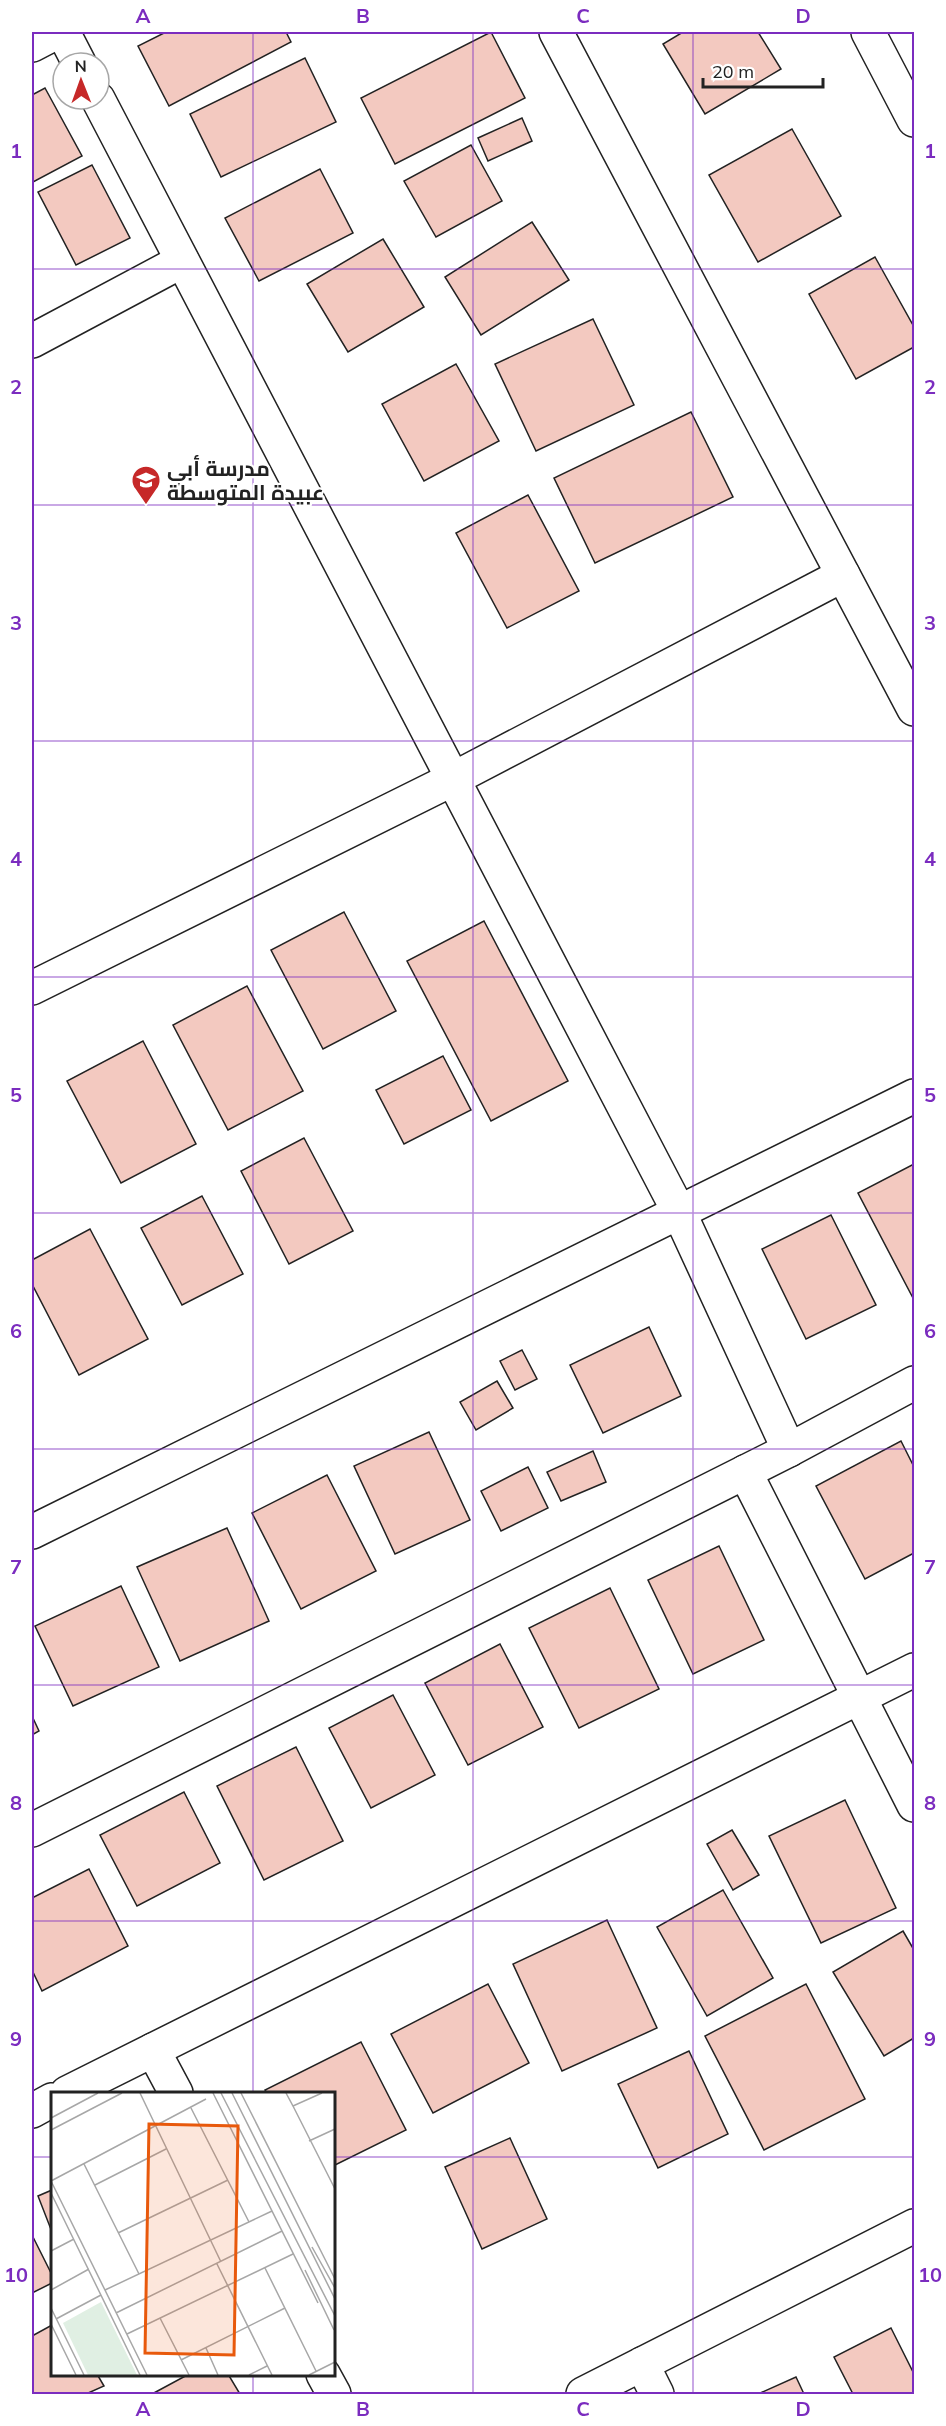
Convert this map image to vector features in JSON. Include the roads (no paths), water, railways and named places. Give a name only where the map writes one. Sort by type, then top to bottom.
[{"type":"street","points":[[32,45],[57,32]]},
{"type":"street","points":[[63,32],[73,51]]},
{"type":"street","points":[[556,32],[915,709]]},
{"type":"street","points":[[868,32],[915,120]]},
{"type":"street","points":[[104,111],[679,1212],[789,1450]]},
{"type":"street","points":[[32,341],[182,261]]},
{"type":"street","points":[[32,988],[453,779],[843,575]]},
{"type":"street","points":[[32,1532],[915,1096]]},
{"type":"street","points":[[32,1830],[789,1450],[915,1383]]},
{"type":"street","points":[[745,1472],[915,1805]]},
{"type":"street","points":[[69,2092],[915,1670]]},
{"type":"street","points":[[153,2050],[175,2092]]},
{"type":"street","points":[[32,2110],[51,2100]]},
{"type":"street","points":[[583,2394],[915,2226]]},
{"type":"street","points":[[642,2364],[657,2394]]},
{"type":"street","points":[[324,2375],[334,2394]]},
{"type":"place","name":"مدرسة أبي عبيدة المتوسطة","points":[[146,506]]}]
